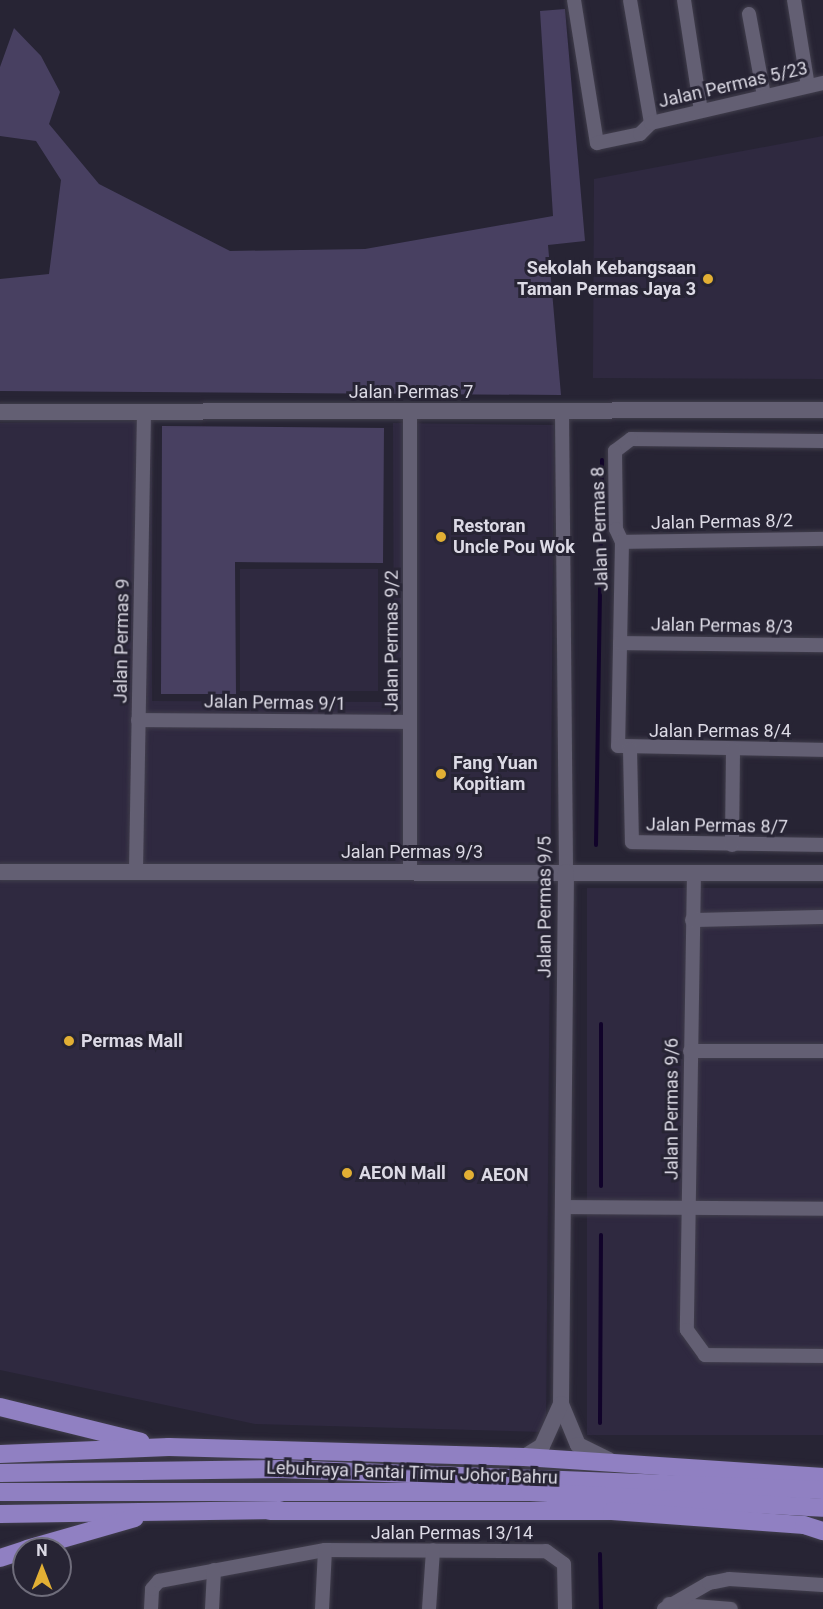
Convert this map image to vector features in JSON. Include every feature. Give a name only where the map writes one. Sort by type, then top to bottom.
[{"type":"highway","points":[[0,1407],[168,1448]]},
{"type":"highway","points":[[0,1454],[168,1448],[524,1457],[823,1477]]},
{"type":"highway","name":"Lebuhraya Pantai Timur Johor Bahru","points":[[0,1473],[82,1470],[281,1469],[823,1490]]},
{"type":"highway","name":"Lebuhraya Pantai Timur Johor Bahru","points":[[0,1492],[530,1492],[823,1508]]},
{"type":"highway","points":[[270,1511],[530,1492]]},
{"type":"highway","points":[[70,1537],[160,1510]]},
{"type":"highway","points":[[0,1514],[160,1510],[612,1510],[804,1525],[823,1532]]},
{"type":"street","name":"Jalan Permas 5/23","points":[[574,0],[597,143],[640,135],[651,123],[823,83]]},
{"type":"street","points":[[630,0],[651,123]]},
{"type":"street","points":[[684,0],[701,111]]},
{"type":"street","points":[[794,0],[808,86]]},
{"type":"street","points":[[749,14],[764,96]]},
{"type":"street","name":"Jalan Permas 7","points":[[0,412],[823,410]]},
{"type":"street","name":"Jalan Permas 9/2","points":[[410,411],[410,871]]},
{"type":"street","name":"Jalan Permas 9/5","points":[[562,411],[566,872],[561,1404],[578,1445],[615,1462]]},
{"type":"street","name":"Jalan Permas 9","points":[[136,870],[144,412]]},
{"type":"street","name":"Jalan Permas 8","points":[[624,748],[620,643],[622,542],[616,529],[615,451],[620,442],[823,441]]},
{"type":"street","name":"Jalan Permas 8/2","points":[[622,542],[823,539]]},
{"type":"street","name":"Jalan Permas 8/3","points":[[620,643],[823,645]]},
{"type":"street","name":"Jalan Permas 9/1","points":[[138,720],[410,722]]},
{"type":"street","name":"Jalan Permas 8/4","points":[[624,748],[823,750]]},
{"type":"street","name":"Jalan Permas 8/7","points":[[624,748],[632,842],[823,845]]},
{"type":"street","points":[[732,845],[733,749]]},
{"type":"street","name":"Jalan Permas 9/3","points":[[0,872],[136,870],[823,873]]},
{"type":"street","name":"Jalan Permas 9/6","points":[[694,872],[687,1330],[694,1345],[705,1355],[823,1356]]},
{"type":"street","points":[[692,920],[823,917]]},
{"type":"street","points":[[690,1051],[823,1052]]},
{"type":"street","points":[[564,1207],[823,1209]]},
{"type":"street","name":"Jalan Permas 9/5","points":[[524,1457],[542,1446],[561,1404]]},
{"type":"street","points":[[322,1609],[325,1550]]},
{"type":"street","name":"Jalan Permas 13/14","points":[[150,1609],[156,1582],[325,1550],[433,1550],[557,1555],[564,1564],[565,1609]]},
{"type":"street","points":[[429,1609],[433,1550]]},
{"type":"street","points":[[212,1609],[214,1570]]},
{"type":"street","points":[[666,1606],[729,1579],[823,1585]]},
{"type":"street","points":[[666,1606],[731,1609]]},
{"type":"shaded area","points":[[565,9],[585,241],[548,245],[561,395],[0,391],[0,279],[49,274],[61,180],[36,141],[0,136],[0,67],[14,28],[41,56],[60,92],[49,124],[99,184],[230,251],[365,249],[553,216],[540,11]]},
{"type":"shaded area","name":"Sekolah Kebangsaan Taman Permas Jaya 3","points":[[823,136],[823,379],[593,378],[594,179]]},
{"type":"shaded area","points":[[152,421],[152,701],[394,702],[393,423],[554,425],[546,1432],[255,1424],[0,1370],[0,423]]},
{"type":"shaded area","points":[[162,426],[384,428],[383,563],[235,562],[236,694],[161,694]]},
{"type":"shaded area","points":[[240,569],[378,569],[378,691],[240,691]]},
{"type":"shaded area","points":[[587,888],[823,888],[823,1435],[587,1435]]},
{"type":"waterway","points":[[596,845],[602,460]]},
{"type":"waterway","points":[[601,1024],[601,1186]]},
{"type":"waterway","points":[[600,1423],[601,1235]]},
{"type":"waterway","points":[[600,1554],[601,1609]]},
{"type":"place","name":"Sekolah Kebangsaan Taman Permas Jaya 3","points":[[708,279]]},
{"type":"place","name":"Restoran Uncle Pou Wok","points":[[441,537]]},
{"type":"place","name":"Fang Yuan Kopitiam","points":[[441,774]]},
{"type":"place","name":"Permas Mall","points":[[69,1041]]},
{"type":"place","name":"AEON Mall","points":[[347,1173]]},
{"type":"place","name":"AEON","points":[[469,1175]]}]
